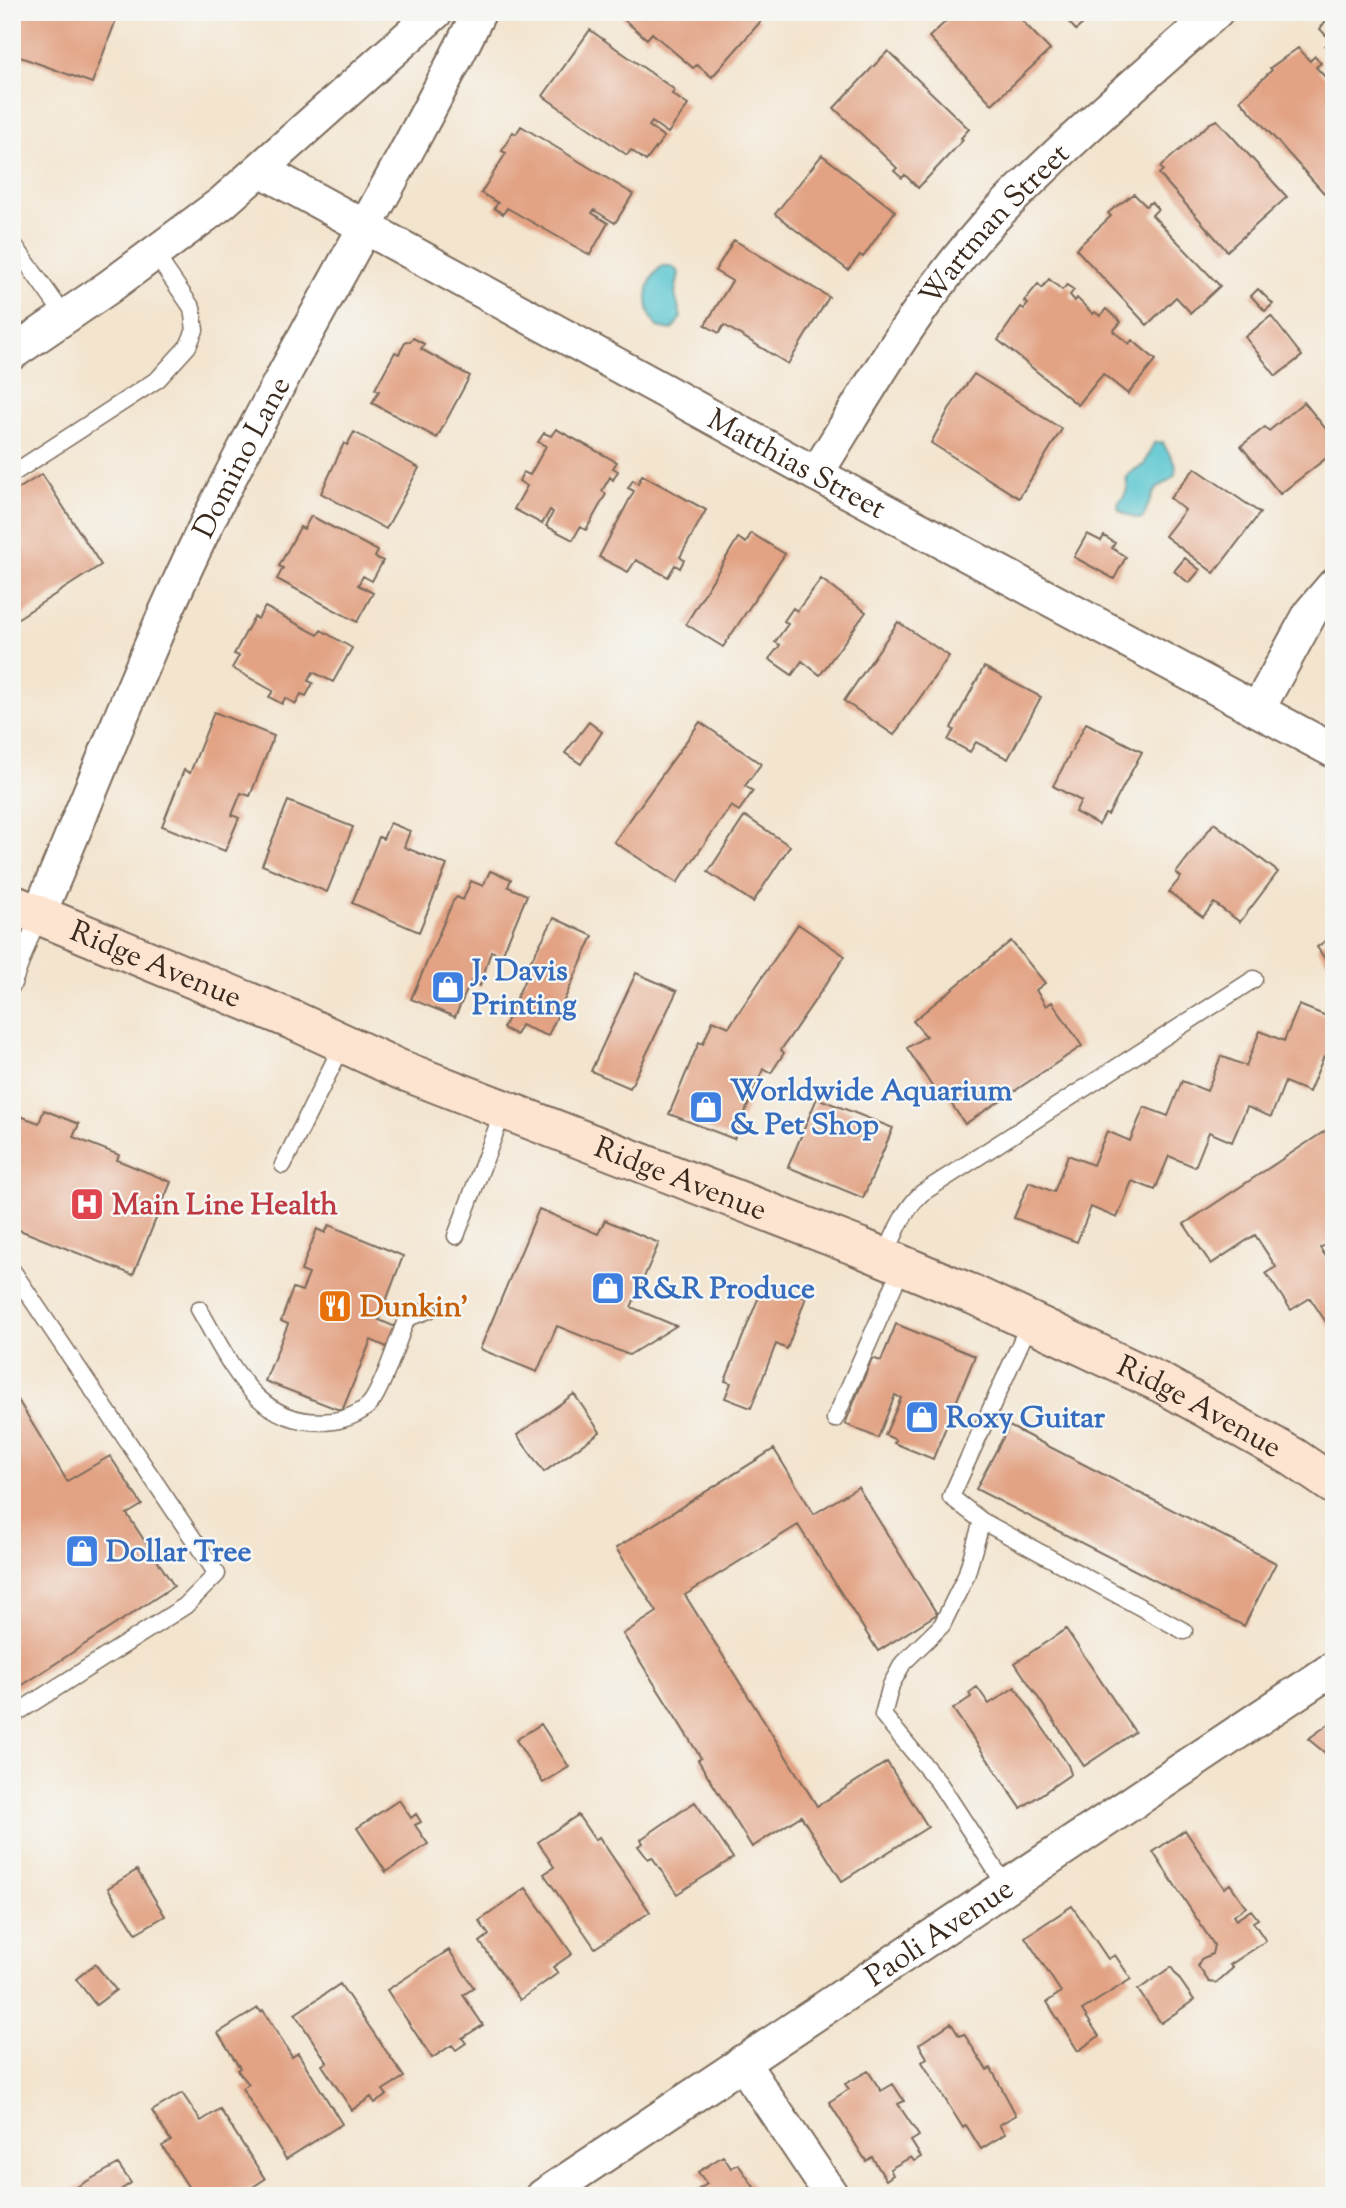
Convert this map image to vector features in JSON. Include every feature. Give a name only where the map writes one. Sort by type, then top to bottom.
[{"type":"main road","name":"Ridge Avenue","points":[[25,910],[295,1021],[342,1044],[894,1261],[1031,1320],[1161,1383],[1282,1451],[1334,1485]]},
{"type":"street","points":[[12,354],[155,254],[261,170],[436,12]]},
{"type":"street","name":"Domino Lane","points":[[25,910],[212,513],[430,113],[479,12]]},
{"type":"street","name":"Wartman Street","points":[[816,474],[921,309],[993,218],[1216,12]]},
{"type":"street","name":"Matthias Street","points":[[261,170],[368,226],[816,474],[1334,751]]},
{"type":"street","points":[[1258,709],[1311,612],[1334,584]]},
{"type":"street","name":"Paoli Avenue","points":[[543,2196],[1334,1668]]},
{"type":"street","points":[[743,2062],[832,2196]]},
{"type":"lane","points":[[12,242],[66,318]]},
{"type":"lane","points":[[12,474],[158,379],[188,346],[195,330],[192,308],[155,254]]},
{"type":"lane","points":[[12,986],[25,910]]},
{"type":"lane","points":[[835,1419],[894,1261],[900,1220],[909,1205],[922,1193],[1254,979]]},
{"type":"lane","points":[[283,1165],[342,1044]]},
{"type":"lane","points":[[456,1236],[504,1109]]},
{"type":"lane","points":[[12,1270],[217,1574],[186,1606],[12,1716]]},
{"type":"lane","points":[[199,1309],[236,1373],[256,1399],[274,1411],[299,1420],[321,1423],[357,1414],[373,1400],[407,1318],[429,1310]]},
{"type":"lane","points":[[1031,1320],[951,1497],[982,1521],[1184,1631]]},
{"type":"lane","points":[[982,1521],[966,1576],[942,1625],[903,1663],[891,1685],[883,1715],[939,1783],[1006,1886]]},
{"type":"water","points":[[662,266],[672,266],[679,273],[675,294],[681,317],[672,330],[657,327],[647,304],[651,280]]},
{"type":"water","points":[[1162,442],[1176,465],[1175,475],[1155,491],[1140,519],[1119,510],[1118,504],[1127,491],[1127,477],[1144,465],[1154,443]]},
{"type":"building","points":[[12,12],[119,12],[92,83],[12,54]]},
{"type":"building","points":[[627,12],[751,12],[761,21],[712,77],[697,65],[693,68],[652,33],[647,39],[622,18]]},
{"type":"building","points":[[956,12],[1014,12],[1050,50],[992,104],[929,37]]},
{"type":"building","points":[[1054,12],[1096,12],[1076,30],[1063,16],[1060,19]]},
{"type":"building","points":[[1332,12],[1332,54],[1325,46],[1331,41],[1320,29]]},
{"type":"building","points":[[590,30],[675,90],[672,94],[688,105],[668,133],[652,122],[649,126],[664,137],[646,161],[631,150],[627,155],[543,96]]},
{"type":"building","points":[[1298,48],[1310,61],[1315,56],[1321,63],[1316,67],[1334,87],[1334,184],[1324,193],[1240,100],[1272,70],[1270,68]]},
{"type":"building","points":[[888,51],[969,129],[961,138],[963,140],[918,188],[905,175],[902,178],[894,171],[897,168],[834,108]]},
{"type":"building","points":[[1217,120],[1287,197],[1227,251],[1159,174],[1163,170],[1160,167],[1210,123]]},
{"type":"building","points":[[521,126],[633,194],[615,223],[594,210],[592,213],[608,223],[590,255],[507,208],[503,214],[494,208],[498,203],[481,193],[506,153],[502,151],[513,132],[516,134]]},
{"type":"building","points":[[822,155],[895,211],[863,257],[860,255],[848,270],[775,214]]},
{"type":"building","points":[[1134,194],[1146,206],[1151,202],[1158,209],[1152,215],[1220,286],[1191,313],[1176,297],[1147,325],[1076,249],[1111,216],[1108,213]]},
{"type":"building","points":[[734,240],[829,297],[788,364],[724,325],[719,333],[705,325],[732,281],[715,271]]},
{"type":"building","points":[[1049,279],[1062,290],[1067,285],[1074,290],[1070,295],[1075,301],[1077,298],[1093,314],[1095,312],[1100,316],[1106,309],[1121,322],[1113,331],[1129,344],[1132,340],[1156,360],[1128,394],[1103,374],[1078,405],[998,340],[1021,307],[1024,309],[1028,304],[1024,301],[1038,284],[1042,288]]},
{"type":"building","points":[[1258,289],[1273,304],[1265,311],[1251,296]]},
{"type":"building","points":[[1271,316],[1302,356],[1276,376],[1245,337]]},
{"type":"building","points":[[413,338],[424,344],[421,349],[470,376],[437,438],[372,403],[379,391],[375,389],[395,352],[399,354],[406,341],[410,342]]},
{"type":"building","points":[[974,374],[1062,429],[1019,498],[931,443],[949,409]]},
{"type":"building","points":[[1304,402],[1334,439],[1334,452],[1280,494],[1241,446],[1265,427],[1269,431]]},
{"type":"building","points":[[556,429],[617,462],[613,468],[618,471],[613,480],[610,477],[602,491],[606,494],[586,530],[580,527],[573,540],[546,526],[553,512],[550,510],[542,524],[514,509],[527,486],[519,481],[523,472],[530,475],[546,446],[538,442],[544,433],[551,436]]},
{"type":"building","points":[[354,432],[419,468],[386,529],[321,493],[344,443],[347,445]]},
{"type":"building","points":[[1195,468],[1260,513],[1214,573],[1165,536],[1185,510],[1170,498]]},
{"type":"building","points":[[42,474],[101,565],[12,622],[12,493]]},
{"type":"building","points":[[642,475],[706,510],[680,557],[684,560],[680,568],[675,565],[668,577],[636,560],[628,572],[599,557],[634,491],[628,488],[633,480],[638,484]]},
{"type":"building","points":[[311,516],[378,551],[375,557],[383,561],[372,581],[363,576],[358,585],[373,593],[357,622],[277,579],[283,568],[279,566],[300,527],[304,529]]},
{"type":"building","points":[[751,533],[785,554],[723,647],[686,624],[738,538],[746,543]]},
{"type":"building","points":[[1087,534],[1101,541],[1104,536],[1115,543],[1112,548],[1126,557],[1114,579],[1074,557]]},
{"type":"building","points":[[1185,558],[1200,570],[1189,583],[1174,571]]},
{"type":"building","points":[[821,579],[866,612],[820,675],[802,661],[792,675],[769,659],[780,645],[775,642],[788,624],[784,621],[793,608],[797,611]]},
{"type":"building","points":[[265,607],[318,635],[321,630],[352,648],[333,682],[313,672],[308,681],[313,683],[306,696],[301,694],[296,704],[285,698],[282,704],[269,697],[273,691],[232,668],[239,656],[234,654],[254,617],[258,619]]},
{"type":"building","points":[[898,622],[949,656],[894,735],[844,701]]},
{"type":"building","points":[[984,667],[1041,697],[1008,759],[976,742],[970,752],[948,740],[954,730],[951,728]]},
{"type":"building","points":[[214,712],[274,736],[250,796],[241,793],[232,815],[239,818],[225,851],[162,826],[184,770],[190,773]]},
{"type":"building","points":[[589,722],[602,732],[581,764],[565,753]]},
{"type":"building","points":[[700,722],[761,764],[745,786],[753,791],[739,811],[731,806],[677,883],[614,842]]},
{"type":"building","points":[[1086,723],[1142,752],[1108,815],[1105,814],[1099,825],[1075,812],[1081,801],[1053,786]]},
{"type":"building","points":[[288,801],[353,827],[327,892],[262,865]]},
{"type":"building","points":[[745,816],[790,846],[753,902],[708,872]]},
{"type":"building","points":[[390,823],[410,831],[404,847],[447,865],[419,932],[352,903],[379,837],[383,839]]},
{"type":"building","points":[[1214,823],[1278,872],[1240,922],[1214,903],[1203,917],[1169,892],[1181,877],[1176,873]]},
{"type":"building","points":[[490,871],[511,879],[508,887],[527,895],[502,955],[491,951],[480,986],[471,981],[455,1017],[411,999],[453,901],[457,897],[463,900],[471,881],[483,886]]},
{"type":"building","points":[[554,918],[593,936],[548,1036],[521,1025],[516,1035],[503,1028],[531,966],[529,964]]},
{"type":"building","points":[[798,924],[845,956],[781,1050],[784,1053],[771,1073],[763,1069],[734,1139],[669,1114],[699,1042],[703,1044],[713,1020],[729,1027]]},
{"type":"building","points":[[1334,935],[1334,972],[1317,947]]},
{"type":"building","points":[[1011,941],[1045,983],[1036,990],[1046,1006],[1052,1002],[1082,1046],[965,1124],[944,1093],[939,1097],[907,1048],[926,1036],[913,1021]]},
{"type":"building","points":[[636,973],[677,991],[630,1088],[591,1071]]},
{"type":"building","points":[[1299,1005],[1334,1019],[1334,1060],[1324,1056],[1309,1092],[1285,1082],[1271,1117],[1247,1107],[1232,1142],[1209,1132],[1195,1167],[1169,1156],[1155,1190],[1132,1181],[1117,1218],[1091,1207],[1077,1242],[1014,1218],[1029,1182],[1054,1192],[1068,1155],[1093,1165],[1107,1131],[1130,1141],[1144,1107],[1168,1116],[1182,1081],[1207,1091],[1221,1056],[1246,1066],[1260,1031],[1284,1041]]},
{"type":"building","points":[[817,1098],[893,1128],[863,1198],[788,1167]]},
{"type":"building","name":"Main Line Health","points":[[44,1110],[79,1124],[73,1137],[119,1155],[117,1160],[171,1182],[133,1275],[12,1227],[12,1113],[39,1123]]},
{"type":"building","points":[[1334,1125],[1334,1240],[1320,1248],[1334,1268],[1334,1334],[1310,1298],[1291,1310],[1266,1273],[1276,1267],[1255,1235],[1211,1264],[1184,1224]]},
{"type":"building","points":[[539,1209],[598,1234],[605,1220],[659,1243],[631,1307],[676,1326],[629,1355],[557,1326],[537,1372],[480,1349]]},
{"type":"building","name":"Dunkin'","points":[[329,1225],[403,1256],[379,1320],[398,1328],[389,1348],[371,1340],[342,1411],[265,1381],[288,1324],[281,1321],[293,1288],[302,1291],[309,1274],[301,1271],[317,1229],[325,1233]]},
{"type":"building","points":[[769,1283],[806,1297],[787,1349],[776,1344],[751,1408],[725,1398],[731,1383],[725,1381],[760,1294],[764,1295]]},
{"type":"building","points":[[896,1324],[975,1356],[933,1459],[894,1443],[896,1440],[885,1435],[901,1398],[895,1395],[878,1438],[845,1424],[872,1358],[881,1361]]},
{"type":"building","name":"Dollar Tree","points":[[12,1390],[67,1481],[110,1456],[142,1505],[127,1514],[174,1586],[12,1692]]},
{"type":"building","points":[[574,1394],[600,1432],[544,1472],[517,1435]]},
{"type":"building","points":[[1009,1426],[1276,1563],[1244,1626],[976,1489]]},
{"type":"building","points":[[774,1449],[814,1514],[858,1487],[937,1614],[878,1651],[798,1525],[685,1595],[817,1806],[887,1762],[928,1827],[842,1881],[801,1816],[752,1847],[698,1760],[701,1758],[623,1634],[657,1612],[616,1548]]},
{"type":"building","points":[[1066,1629],[1135,1732],[1084,1766],[1015,1663]]},
{"type":"building","points":[[977,1687],[989,1704],[1015,1687],[1068,1765],[1071,1774],[1021,1808],[953,1709],[971,1697],[969,1693]]},
{"type":"building","points":[[541,1724],[569,1767],[543,1783],[516,1740]]},
{"type":"building","points":[[1329,1724],[1334,1727],[1334,1760],[1308,1739]]},
{"type":"building","points":[[399,1800],[411,1818],[416,1814],[421,1822],[415,1825],[428,1844],[386,1872],[357,1828]]},
{"type":"building","points":[[695,1802],[733,1858],[677,1894],[652,1857],[648,1859],[638,1846],[643,1843],[641,1839]]},
{"type":"building","points":[[578,1815],[595,1840],[599,1837],[650,1912],[595,1948],[544,1874],[554,1867],[538,1842]]},
{"type":"building","points":[[1185,1830],[1224,1888],[1230,1884],[1246,1907],[1233,1916],[1236,1920],[1251,1910],[1258,1919],[1253,1922],[1266,1941],[1230,1965],[1233,1968],[1216,1983],[1209,1982],[1198,1966],[1201,1959],[1212,1954],[1214,1945],[1153,1852]]},
{"type":"building","points":[[137,1870],[165,1916],[136,1933],[108,1888]]},
{"type":"building","points":[[526,1888],[572,1954],[553,1967],[558,1973],[520,2000],[480,1942],[489,1935],[479,1921]]},
{"type":"building","points":[[1072,1906],[1108,1959],[1115,1955],[1131,1979],[1082,2010],[1099,2036],[1078,2051],[1047,2002],[1061,1992],[1025,1937]]},
{"type":"building","points":[[449,1950],[474,1988],[463,1995],[483,2025],[462,2038],[466,2043],[456,2050],[452,2045],[432,2058],[387,1990]]},
{"type":"building","points":[[95,1964],[116,1990],[96,2005],[76,1979]]},
{"type":"building","points":[[1171,1967],[1194,2000],[1161,2023],[1138,1990]]},
{"type":"building","points":[[340,1984],[404,2077],[383,2090],[387,2095],[375,2103],[371,2097],[352,2110],[322,2065],[327,2062],[295,2014]]},
{"type":"building","points":[[258,2008],[261,2012],[263,2010],[292,2057],[298,2053],[342,2124],[286,2159],[242,2088],[249,2084],[237,2070],[240,2068],[218,2033]]},
{"type":"building","points":[[951,2023],[959,2036],[964,2034],[987,2070],[991,2068],[1016,2115],[999,2125],[1005,2134],[981,2149],[966,2125],[963,2128],[922,2062],[927,2058],[919,2044]]},
{"type":"building","points":[[868,2071],[881,2091],[893,2084],[904,2101],[898,2104],[919,2136],[911,2141],[921,2157],[914,2161],[911,2157],[890,2169],[893,2175],[886,2180],[872,2157],[866,2161],[829,2102],[849,2089],[845,2084]]},
{"type":"building","points":[[182,2093],[201,2121],[220,2109],[265,2179],[239,2196],[194,2196],[162,2146],[171,2141],[152,2111]]},
{"type":"building","points":[[723,2156],[731,2168],[738,2164],[760,2196],[699,2196],[696,2191],[707,2184],[698,2172]]},
{"type":"building","points":[[118,2164],[131,2183],[116,2193],[117,2196],[78,2196],[73,2189]]},
{"type":"place","name":"J. Davis Printing","points":[[448,987]]},
{"type":"place","name":"Worldwide Aquarium & Pet Shop","points":[[706,1107]]},
{"type":"place","name":"Main Line Health","points":[[87,1204]]},
{"type":"place","name":"R&R Produce","points":[[608,1288]]},
{"type":"place","name":"Dunkin'","points":[[335,1306]]},
{"type":"place","name":"Roxy Guitar","points":[[922,1417]]},
{"type":"place","name":"Dollar Tree","points":[[82,1551]]}]
